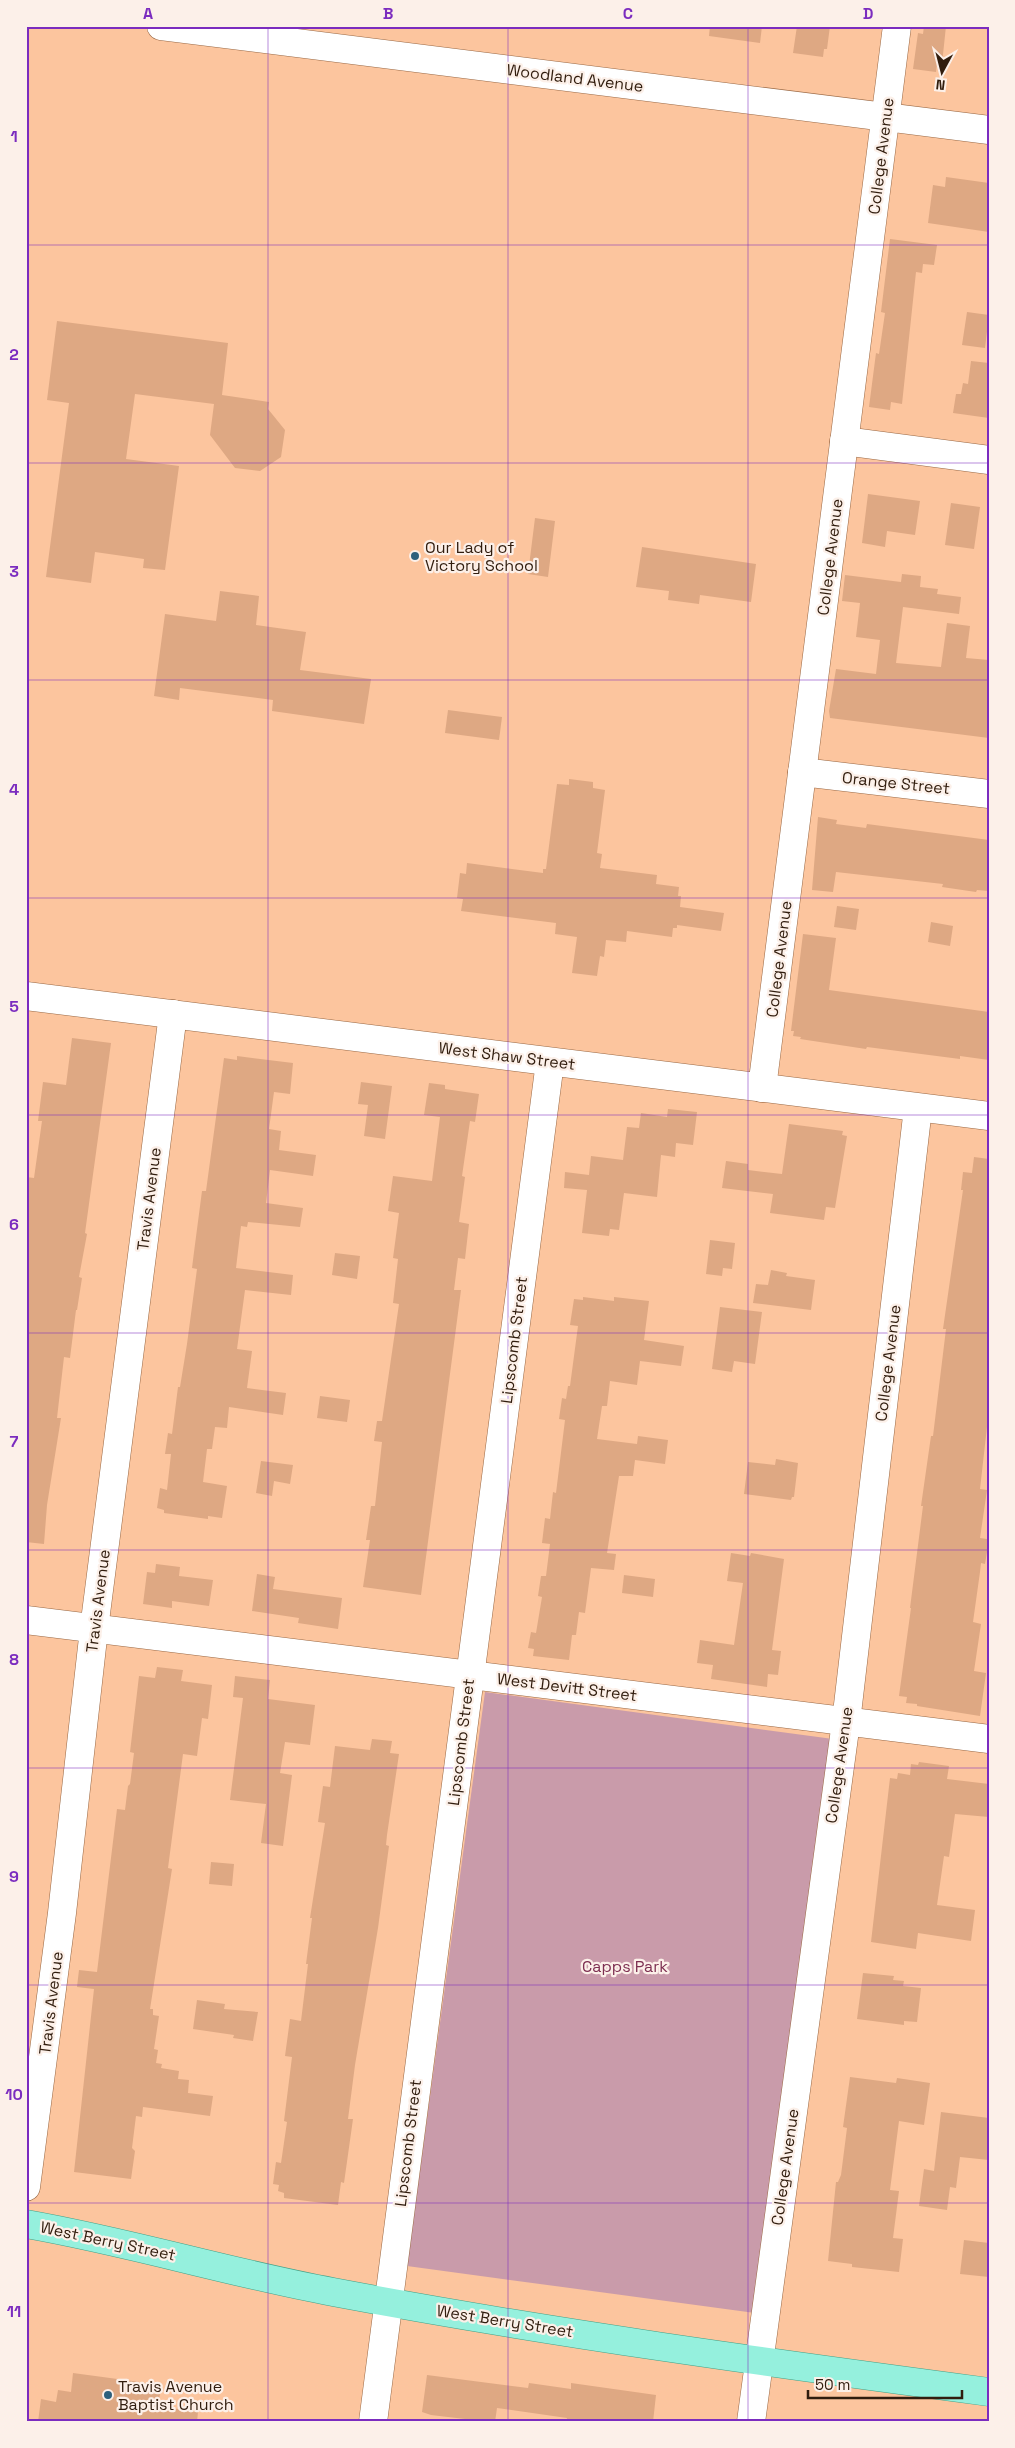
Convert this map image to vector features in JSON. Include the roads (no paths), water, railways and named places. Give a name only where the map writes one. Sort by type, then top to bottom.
[{"type":"main road","name":"West Berry Street","points":[[26,2224],[168,2253],[266,2279],[388,2302],[758,2362],[989,2392]]},
{"type":"street","name":"Woodland Avenue","points":[[161,26],[989,130]]},
{"type":"street","name":"College Avenue","points":[[762,1088],[897,26]]},
{"type":"street","points":[[844,441],[989,460]]},
{"type":"street","name":"Orange Street","points":[[802,772],[989,794]]},
{"type":"street","name":"West Shaw Street","points":[[26,996],[989,1116]]},
{"type":"street","name":"Travis Avenue","points":[[26,2188],[62,1913],[94,1628],[173,1014]]},
{"type":"street","name":"Lipscomb Street","points":[[373,2422],[550,1062]]},
{"type":"street","name":"College Avenue","points":[[751,2422],[846,1722],[918,1108]]},
{"type":"street","name":"West Devitt Street","points":[[26,1620],[989,1739]]},
{"type":"place","name":"Our Lady of Victory School","points":[[415,556]]},
{"type":"place","name":"Travis Avenue Baptist Church","points":[[108,2395]]},
{"type":"park label","name":"Capps Park","points":[[625,1966]]}]
